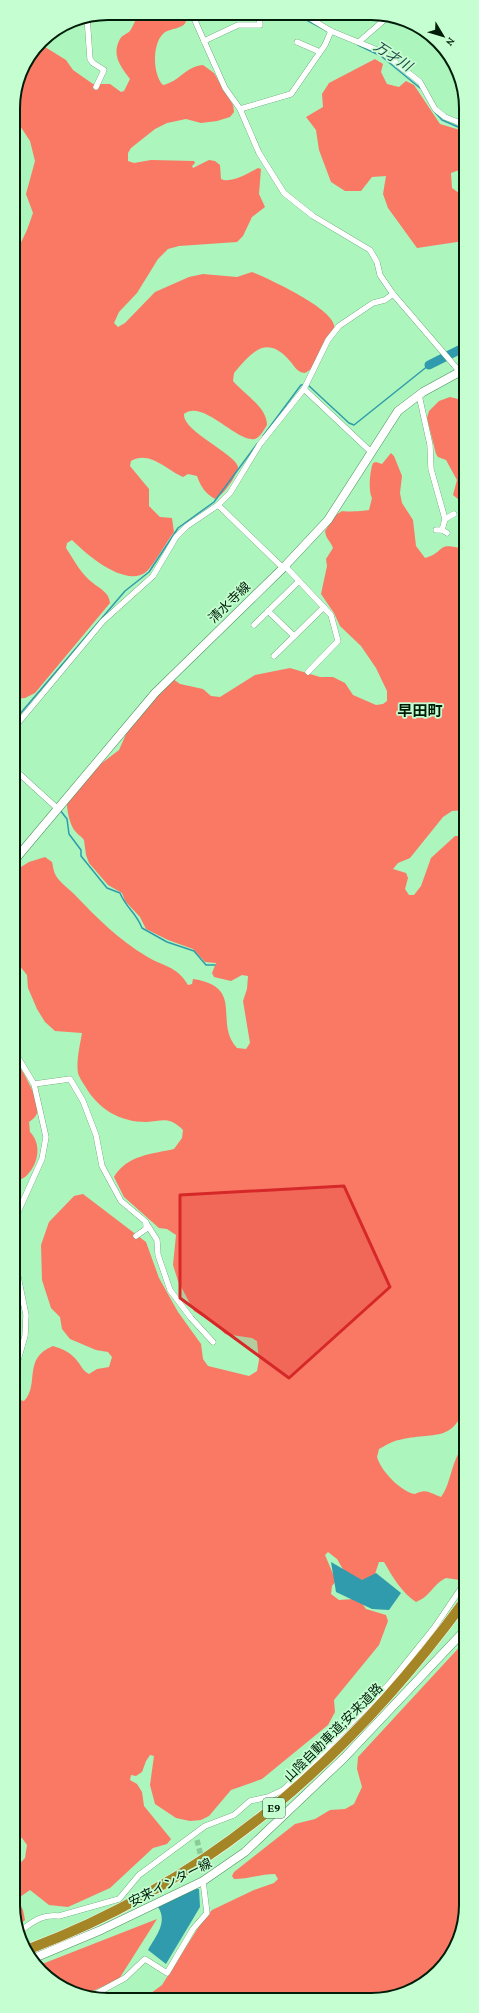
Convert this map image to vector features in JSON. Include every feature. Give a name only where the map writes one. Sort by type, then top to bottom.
[{"type":"highway","name":"山陰自動車道;安来道路","points":[[31,1948],[89,1924],[165,1884],[223,1847],[267,1814],[331,1757],[361,1726],[425,1652],[459,1608]]},
{"type":"main road","name":"清水寺線","points":[[20,855],[155,693],[284,567],[328,520],[398,411],[419,395],[459,373]]},
{"type":"main road","name":"安来インター線","points":[[37,1957],[101,1930],[206,1877],[245,1852],[287,1814],[372,1730],[459,1637]]},
{"type":"street","points":[[195,20],[225,88],[240,109],[259,152],[284,193],[313,216],[370,250],[377,262],[380,275],[393,294],[459,367]]},
{"type":"street","points":[[204,41],[238,25],[260,25],[260,20]]},
{"type":"street","points":[[314,20],[331,30],[360,41],[382,52],[420,82],[435,109],[445,117],[459,123]]},
{"type":"street","points":[[360,41],[383,21]]},
{"type":"street","points":[[87,23],[90,59],[93,63],[104,70],[96,87]]},
{"type":"street","points":[[240,109],[291,94],[320,52],[331,30]]},
{"type":"street","points":[[296,42],[320,52]]},
{"type":"street","points":[[20,721],[103,621],[153,576],[176,537],[187,526],[218,505],[230,493],[260,444],[304,389],[328,340],[339,326],[373,303],[385,300],[393,294]]},
{"type":"street","points":[[304,389],[371,452]]},
{"type":"street","points":[[419,395],[430,445],[431,469],[445,519],[442,531]]},
{"type":"street","points":[[218,505],[299,581],[331,615],[338,641],[308,672]]},
{"type":"street","points":[[445,519],[454,514]]},
{"type":"street","points":[[254,625],[299,581]]},
{"type":"street","points":[[274,656],[324,607]]},
{"type":"street","points":[[268,611],[294,636]]},
{"type":"street","points":[[20,774],[58,809]]},
{"type":"street","points":[[20,1061],[34,1084],[46,1137],[42,1159],[20,1208]]},
{"type":"street","points":[[34,1084],[64,1079],[70,1079],[74,1084],[83,1101],[96,1135],[102,1166],[121,1201],[146,1222],[157,1240],[158,1255],[170,1290],[191,1318],[213,1342]]},
{"type":"street","points":[[136,1236],[146,1229],[146,1222]]},
{"type":"street","points":[[20,1286],[26,1315],[25,1336],[20,1353]]},
{"type":"street","points":[[23,1929],[38,1917],[49,1915],[59,1916],[119,1899],[139,1875],[205,1826],[234,1815],[250,1801],[283,1790],[314,1761],[389,1684],[434,1628],[459,1591]]},
{"type":"street","points":[[195,1833],[197,1840]]},
{"type":"street","points":[[98,1992],[125,1978],[145,1959],[167,1973],[193,1929],[207,1913],[206,1877]]},
{"type":"highlighted area","points":[[344,1186],[390,1287],[289,1378],[180,1298],[180,1195]]},
{"type":"shaded area","points":[[136,20],[186,20],[185,24],[182,26],[165,32],[159,40],[155,53],[157,75],[163,85],[174,80],[191,68],[203,65],[214,73],[233,105],[234,112],[230,117],[217,121],[201,123],[186,119],[167,123],[155,129],[131,148],[128,153],[128,161],[134,163],[151,160],[194,161],[195,163],[192,166],[193,168],[209,160],[215,161],[220,165],[221,179],[225,180],[235,179],[258,168],[261,169],[259,194],[265,207],[252,217],[243,236],[237,242],[179,246],[168,249],[158,259],[137,293],[119,312],[114,323],[118,327],[125,323],[155,292],[189,277],[203,274],[237,277],[252,272],[298,294],[311,302],[330,318],[334,325],[334,330],[322,346],[312,368],[305,373],[298,370],[281,352],[273,348],[266,347],[253,353],[234,373],[233,381],[254,401],[266,418],[267,425],[257,438],[248,438],[239,435],[210,416],[201,412],[192,411],[184,414],[186,421],[191,428],[228,456],[238,467],[230,484],[223,493],[215,499],[204,489],[197,476],[188,474],[183,477],[151,459],[138,458],[131,461],[130,466],[149,489],[149,506],[160,517],[172,518],[174,532],[149,570],[137,576],[128,576],[117,573],[96,560],[72,540],[67,543],[66,548],[78,567],[89,579],[106,593],[110,603],[35,693],[25,698],[20,698],[20,244],[33,213],[26,194],[35,161],[30,141],[20,126],[20,102],[23,85],[27,74],[35,59],[45,47],[66,60],[73,70],[93,84],[110,84],[121,92],[124,91],[130,79],[118,60],[116,50],[121,38],[130,31]]},
{"type":"shaded area","points":[[375,59],[383,64],[381,72],[387,84],[399,87],[406,81],[414,85],[440,124],[459,130],[459,170],[451,173],[452,188],[459,193],[459,241],[417,248],[388,208],[383,194],[386,176],[372,177],[361,191],[345,191],[331,182],[319,150],[316,130],[306,117],[323,107],[322,94],[329,83]]},
{"type":"shaded area","points":[[450,397],[458,399],[459,499],[453,495],[457,480],[446,460],[438,457],[436,454],[427,418],[429,411],[439,401]]},
{"type":"shaded area","points":[[391,453],[394,456],[402,476],[400,493],[402,503],[413,520],[416,546],[425,558],[432,556],[445,547],[449,546],[459,548],[459,810],[452,811],[443,817],[410,858],[398,863],[393,869],[406,873],[408,878],[405,889],[409,895],[414,895],[421,886],[431,858],[455,836],[459,836],[459,1419],[450,1430],[442,1433],[394,1441],[379,1449],[377,1457],[379,1463],[392,1480],[404,1489],[415,1494],[425,1491],[441,1497],[445,1491],[459,1452],[459,1580],[446,1578],[425,1597],[416,1602],[402,1589],[384,1562],[379,1562],[374,1577],[362,1581],[344,1571],[337,1559],[328,1552],[325,1555],[336,1581],[332,1586],[331,1594],[339,1600],[354,1599],[361,1602],[366,1609],[386,1615],[388,1621],[379,1645],[334,1700],[335,1712],[328,1725],[262,1779],[231,1790],[209,1816],[201,1820],[190,1821],[176,1818],[155,1804],[150,1785],[154,1756],[150,1755],[142,1772],[136,1776],[131,1775],[130,1780],[137,1784],[142,1792],[144,1806],[171,1839],[167,1844],[153,1848],[110,1888],[68,1907],[49,1905],[30,1890],[20,1897],[20,1863],[25,1858],[27,1845],[20,1837],[20,1400],[24,1401],[29,1395],[34,1364],[38,1357],[44,1351],[53,1346],[70,1354],[89,1374],[97,1369],[109,1367],[112,1357],[108,1352],[96,1350],[70,1339],[62,1329],[60,1317],[51,1308],[42,1280],[41,1245],[49,1222],[74,1196],[83,1194],[146,1242],[159,1278],[178,1312],[201,1344],[203,1359],[208,1366],[249,1376],[257,1371],[259,1360],[257,1341],[252,1338],[225,1334],[217,1325],[194,1311],[178,1281],[173,1265],[176,1235],[167,1229],[159,1228],[124,1197],[114,1177],[119,1170],[133,1160],[149,1154],[174,1149],[182,1138],[183,1130],[174,1123],[166,1120],[146,1122],[127,1120],[119,1117],[111,1113],[96,1101],[81,1080],[78,1073],[78,1058],[82,1033],[55,1031],[45,1022],[37,1009],[28,988],[27,975],[20,966],[20,868],[29,862],[45,857],[52,862],[55,874],[61,882],[99,920],[126,943],[153,960],[175,970],[188,985],[192,984],[193,979],[209,983],[219,990],[224,997],[227,1027],[230,1038],[237,1048],[246,1049],[250,1043],[243,1001],[247,989],[248,976],[242,975],[231,981],[214,977],[212,973],[216,963],[205,962],[193,949],[168,940],[146,929],[140,917],[125,901],[122,893],[108,885],[89,863],[86,855],[84,840],[73,828],[68,814],[67,804],[98,766],[119,750],[127,732],[161,690],[173,679],[180,684],[203,689],[211,696],[220,697],[255,675],[290,668],[320,677],[333,677],[345,683],[353,695],[376,705],[383,704],[387,701],[387,691],[376,668],[361,646],[340,626],[334,613],[321,594],[327,566],[326,559],[333,548],[326,536],[325,531],[336,515],[342,511],[369,510],[372,498],[370,481],[373,463],[376,462],[382,464]]},
{"type":"shaded area","points":[[20,1068],[33,1092],[37,1107],[35,1117],[29,1122],[30,1132],[36,1142],[36,1161],[30,1172],[20,1180]]},
{"type":"shaded area","points":[[20,1324],[21,1326],[20,1340]]},
{"type":"shaded area","points":[[459,1648],[459,1911],[452,1939],[441,1959],[425,1975],[410,1984],[394,1990],[383,1992],[151,1993],[162,1985],[203,1920],[212,1910],[254,1890],[274,1883],[278,1879],[275,1874],[234,1879],[232,1876],[234,1872],[295,1824],[315,1819],[330,1810],[345,1809],[354,1804],[362,1787],[357,1769],[358,1757]]},
{"type":"shaded area","points":[[20,1904],[23,1910],[25,1920],[22,1923]]},
{"type":"shaded area","points":[[157,1919],[119,1979],[92,1991],[85,1990],[64,1981],[54,1975],[43,1964]]},
{"type":"water","points":[[331,1562],[362,1580],[376,1573],[401,1593],[389,1610],[372,1609],[336,1592]]},
{"type":"water","points":[[194,1889],[199,1889],[200,1907],[166,1964],[148,1950],[160,1929],[162,1918],[158,1907]]},
{"type":"waterway","name":"万才川","points":[[306,20],[329,32]]},
{"type":"waterway","name":"万才川","points":[[358,45],[381,56],[420,88]]},
{"type":"waterway","name":"万才川","points":[[433,110],[442,120],[459,127]]},
{"type":"waterway","points":[[429,365],[459,350]]},
{"type":"waterway","points":[[263,436],[301,385],[308,385],[349,423],[354,425],[429,365]]},
{"type":"waterway","points":[[20,714],[125,591],[149,572],[178,528],[214,502],[257,444]]},
{"type":"waterway","points":[[60,810],[67,819],[69,834],[81,850],[81,856],[107,888],[120,893],[142,928],[167,942],[194,951],[206,965],[215,965]]},
{"type":"tunnel","points":[[197,1840],[205,1873]]},
{"type":"district","name":"早田町","points":[[420,711]]}]
